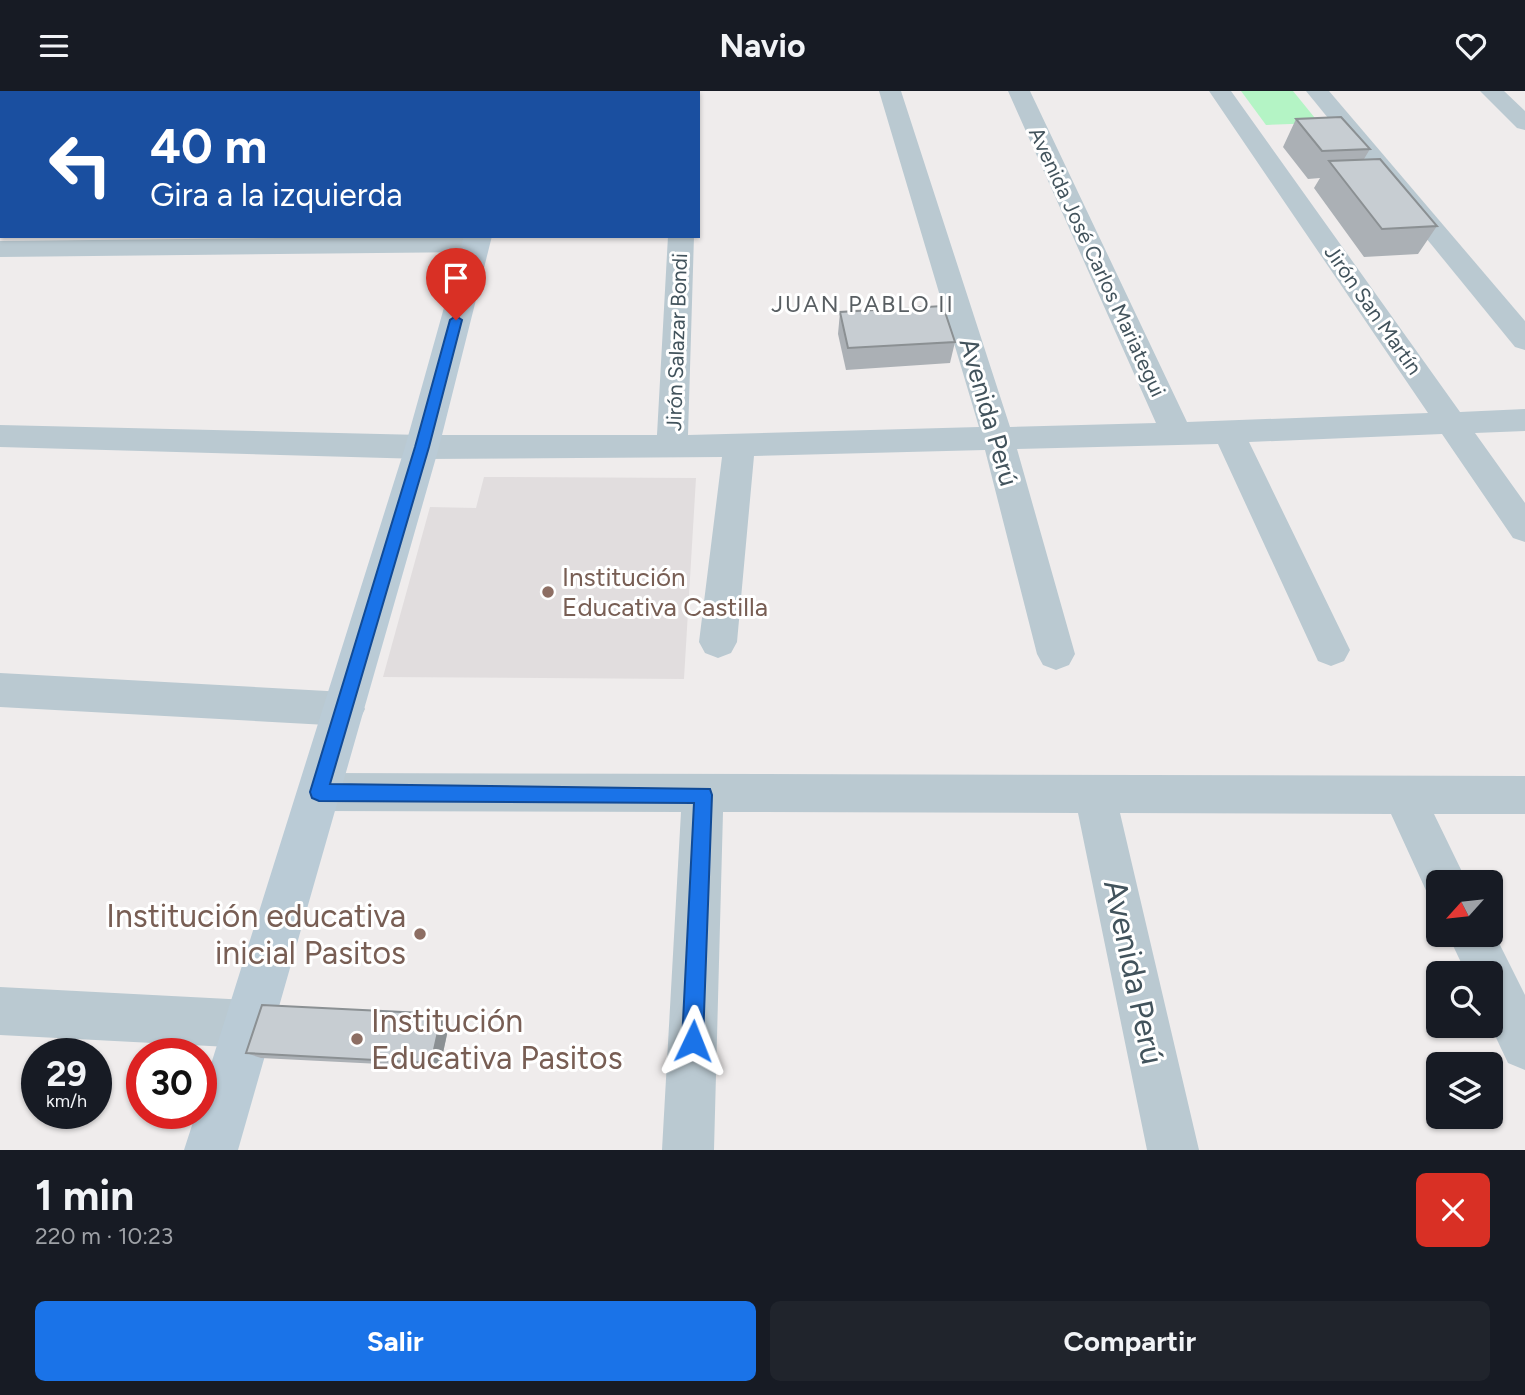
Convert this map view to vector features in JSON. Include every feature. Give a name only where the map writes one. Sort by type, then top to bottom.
[{"type":"street","name":"Avenida Perú","points":[[891,91],[998,437],[1056,654]]},
{"type":"street","name":"Avenida José Carlos Mariategui","points":[[1019,91],[1176,433]]},
{"type":"street","name":"Jirón San Martín","points":[[1220,91],[1525,529]]},
{"type":"street","points":[[1317,91],[1525,339]]},
{"type":"street","points":[[1491,91],[1525,124]]},
{"type":"street","name":"Jirón Salazar Bondi","points":[[672,447],[681,238]]},
{"type":"street","points":[[0,249],[477,240],[422,447],[211,1150]]},
{"type":"street","points":[[0,436],[422,447],[672,447],[1228,432],[1525,420]]},
{"type":"street","points":[[1228,432],[1331,650]]},
{"type":"street","points":[[718,642],[739,446]]},
{"type":"street","points":[[0,690],[345,709]]},
{"type":"street","points":[[319,792],[1525,795]]},
{"type":"street","points":[[688,1150],[703,795]]},
{"type":"street","name":"Avenida Perú","points":[[1095,795],[1174,1150]]},
{"type":"street","points":[[1403,795],[1439,870]]},
{"type":"street","points":[[1503,1001],[1525,1046]]},
{"type":"street","points":[[0,1011],[248,1024]]},
{"type":"shaded area","name":"Institución Educativa Castilla","points":[[484,477],[696,478],[684,679],[383,677],[430,507],[476,508]]},
{"type":"green space","points":[[1241,91],[1293,91],[1319,123],[1266,125]]},
{"type":"building","points":[[1341,117],[1370,149],[1322,151],[1296,119]]},
{"type":"building","points":[[1380,159],[1437,226],[1382,229],[1329,161]]},
{"type":"building","points":[[943,306],[955,342],[848,348],[840,312]]},
{"type":"building","name":"Institución Educativa Pasitos","points":[[262,1005],[442,1014],[431,1063],[246,1053]]},
{"type":"place","name":"Institución Educativa Castilla","points":[[548,592]]},
{"type":"place","name":"Institución educativa inicial Pasitos","points":[[420,934]]},
{"type":"place","name":"Institución Educativa Pasitos","points":[[357,1039]]},
{"type":"district","name":"JUAN PABLO II","points":[[863,304]]},
{"type":"route","points":[[456,320],[422,447],[319,792],[703,795],[693,1041]]}]
